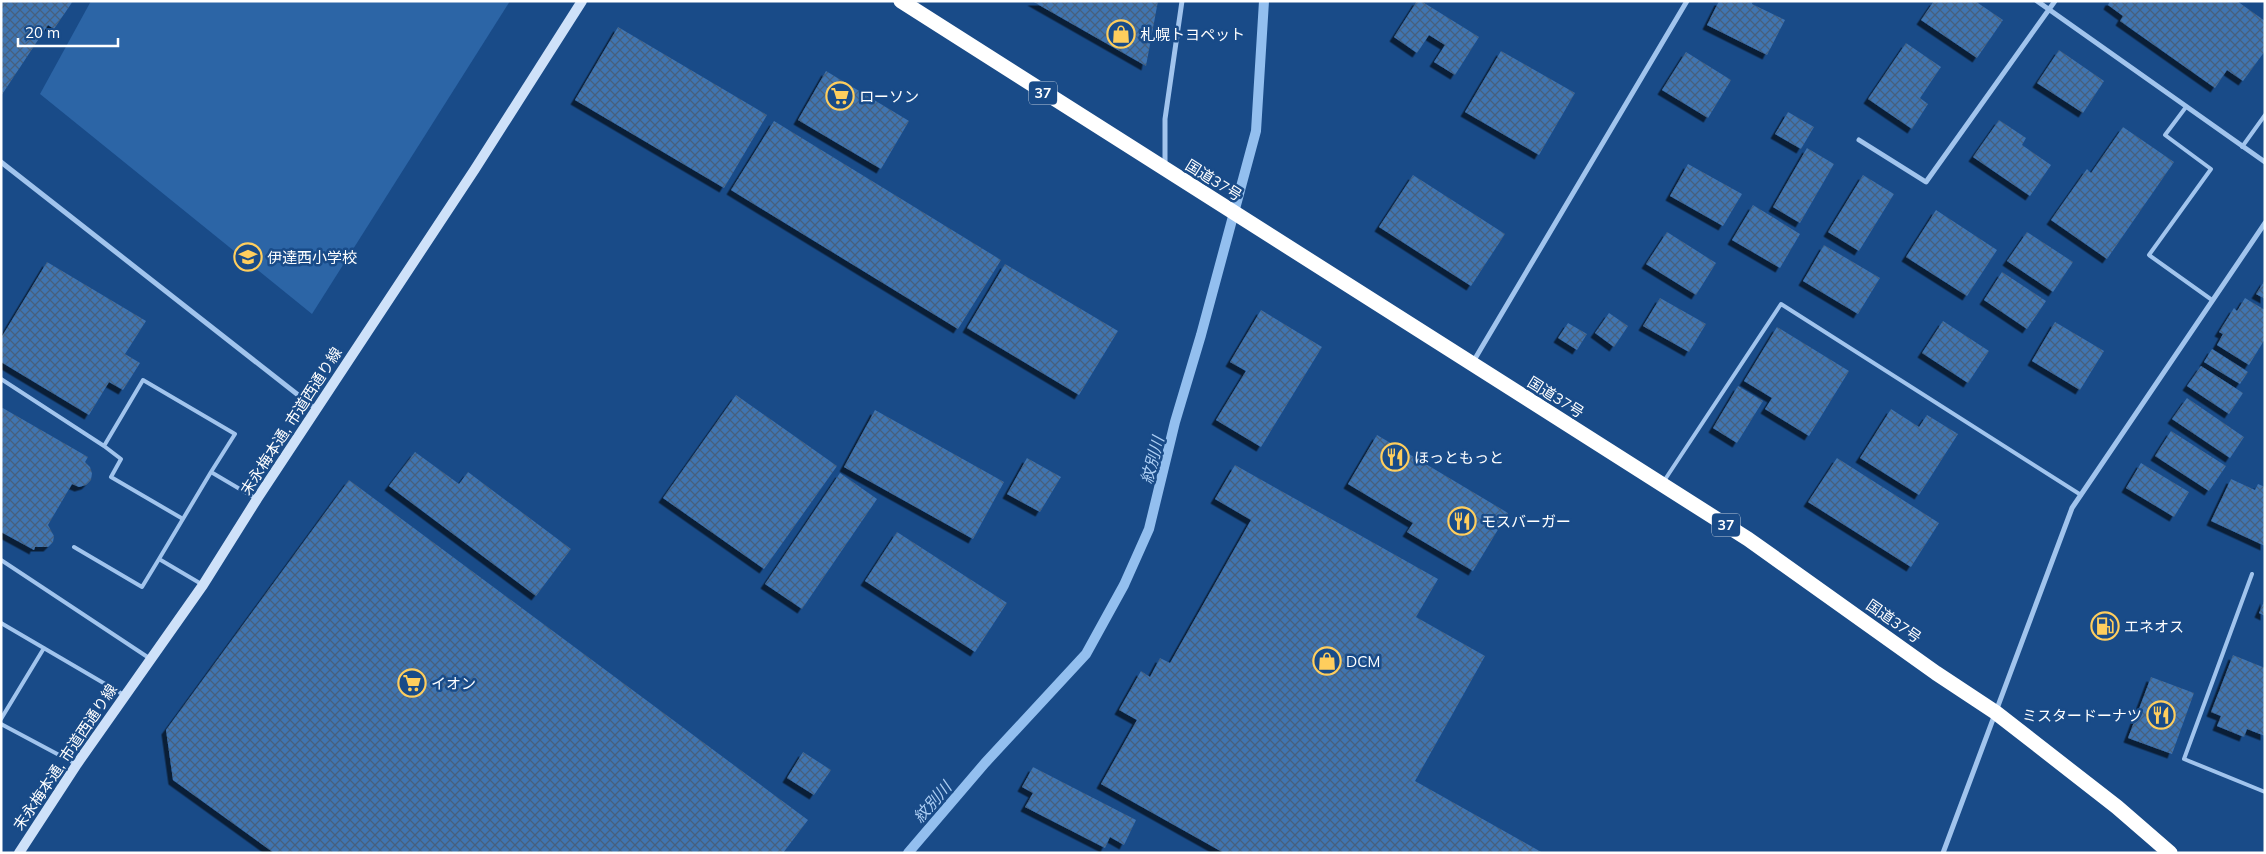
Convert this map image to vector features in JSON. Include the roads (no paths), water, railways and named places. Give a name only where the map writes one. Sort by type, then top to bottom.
[{"type":"highway","name":"国道37号","points":[[901,1],[1748,539],[1936,673],[1995,712],[2117,807],[2170,853]]},
{"type":"street","name":"末永梅本通, 市道西通り線","points":[[19,853],[77,764],[203,585],[257,499],[475,169],[582,1]]},
{"type":"street","points":[[1165,170],[1165,119],[1182,1]]},
{"type":"street","points":[[1472,364],[1687,1]]},
{"type":"street","points":[[2037,1],[2265,162]]},
{"type":"street","points":[[1859,140],[1926,182],[2055,1]]},
{"type":"street","points":[[1,162],[316,409]]},
{"type":"street","points":[[1943,853],[2072,508],[2265,223]]},
{"type":"lane","points":[[2186,107],[2165,135],[2211,169],[2149,254],[2212,300]]},
{"type":"lane","points":[[2242,147],[2265,115]]},
{"type":"lane","points":[[1662,485],[1781,304],[2081,495]]},
{"type":"lane","points":[[1,379],[121,459],[111,477],[183,520]]},
{"type":"lane","points":[[74,547],[142,587],[235,434],[143,380],[104,446]]},
{"type":"lane","points":[[212,472],[257,499]]},
{"type":"lane","points":[[159,558],[203,585]]},
{"type":"lane","points":[[1,560],[150,658]]},
{"type":"lane","points":[[2252,574],[2184,759],[2265,792]]},
{"type":"lane","points":[[1,622],[125,696]]},
{"type":"lane","points":[[1,719],[44,648]]},
{"type":"lane","points":[[1,724],[77,764]]},
{"type":"waterway","name":"紋別川","points":[[908,853],[985,763],[1086,654],[1124,585],[1149,529],[1175,422],[1201,335],[1256,131],[1264,1]]},
{"type":"place","name":"札幌トヨペット","points":[[1121,34]]},
{"type":"place","name":"ローソン","points":[[840,96]]},
{"type":"place","name":"伊達西小学校","points":[[248,257]]},
{"type":"place","name":"ほっともっと","points":[[1395,457]]},
{"type":"place","name":"モスバーガー","points":[[1462,521]]},
{"type":"place","name":"エネオス","points":[[2105,626]]},
{"type":"place","name":"DCM","points":[[1327,661]]},
{"type":"place","name":"イオン","points":[[412,683]]},
{"type":"place","name":"ミスタードーナツ","points":[[2161,715]]}]
